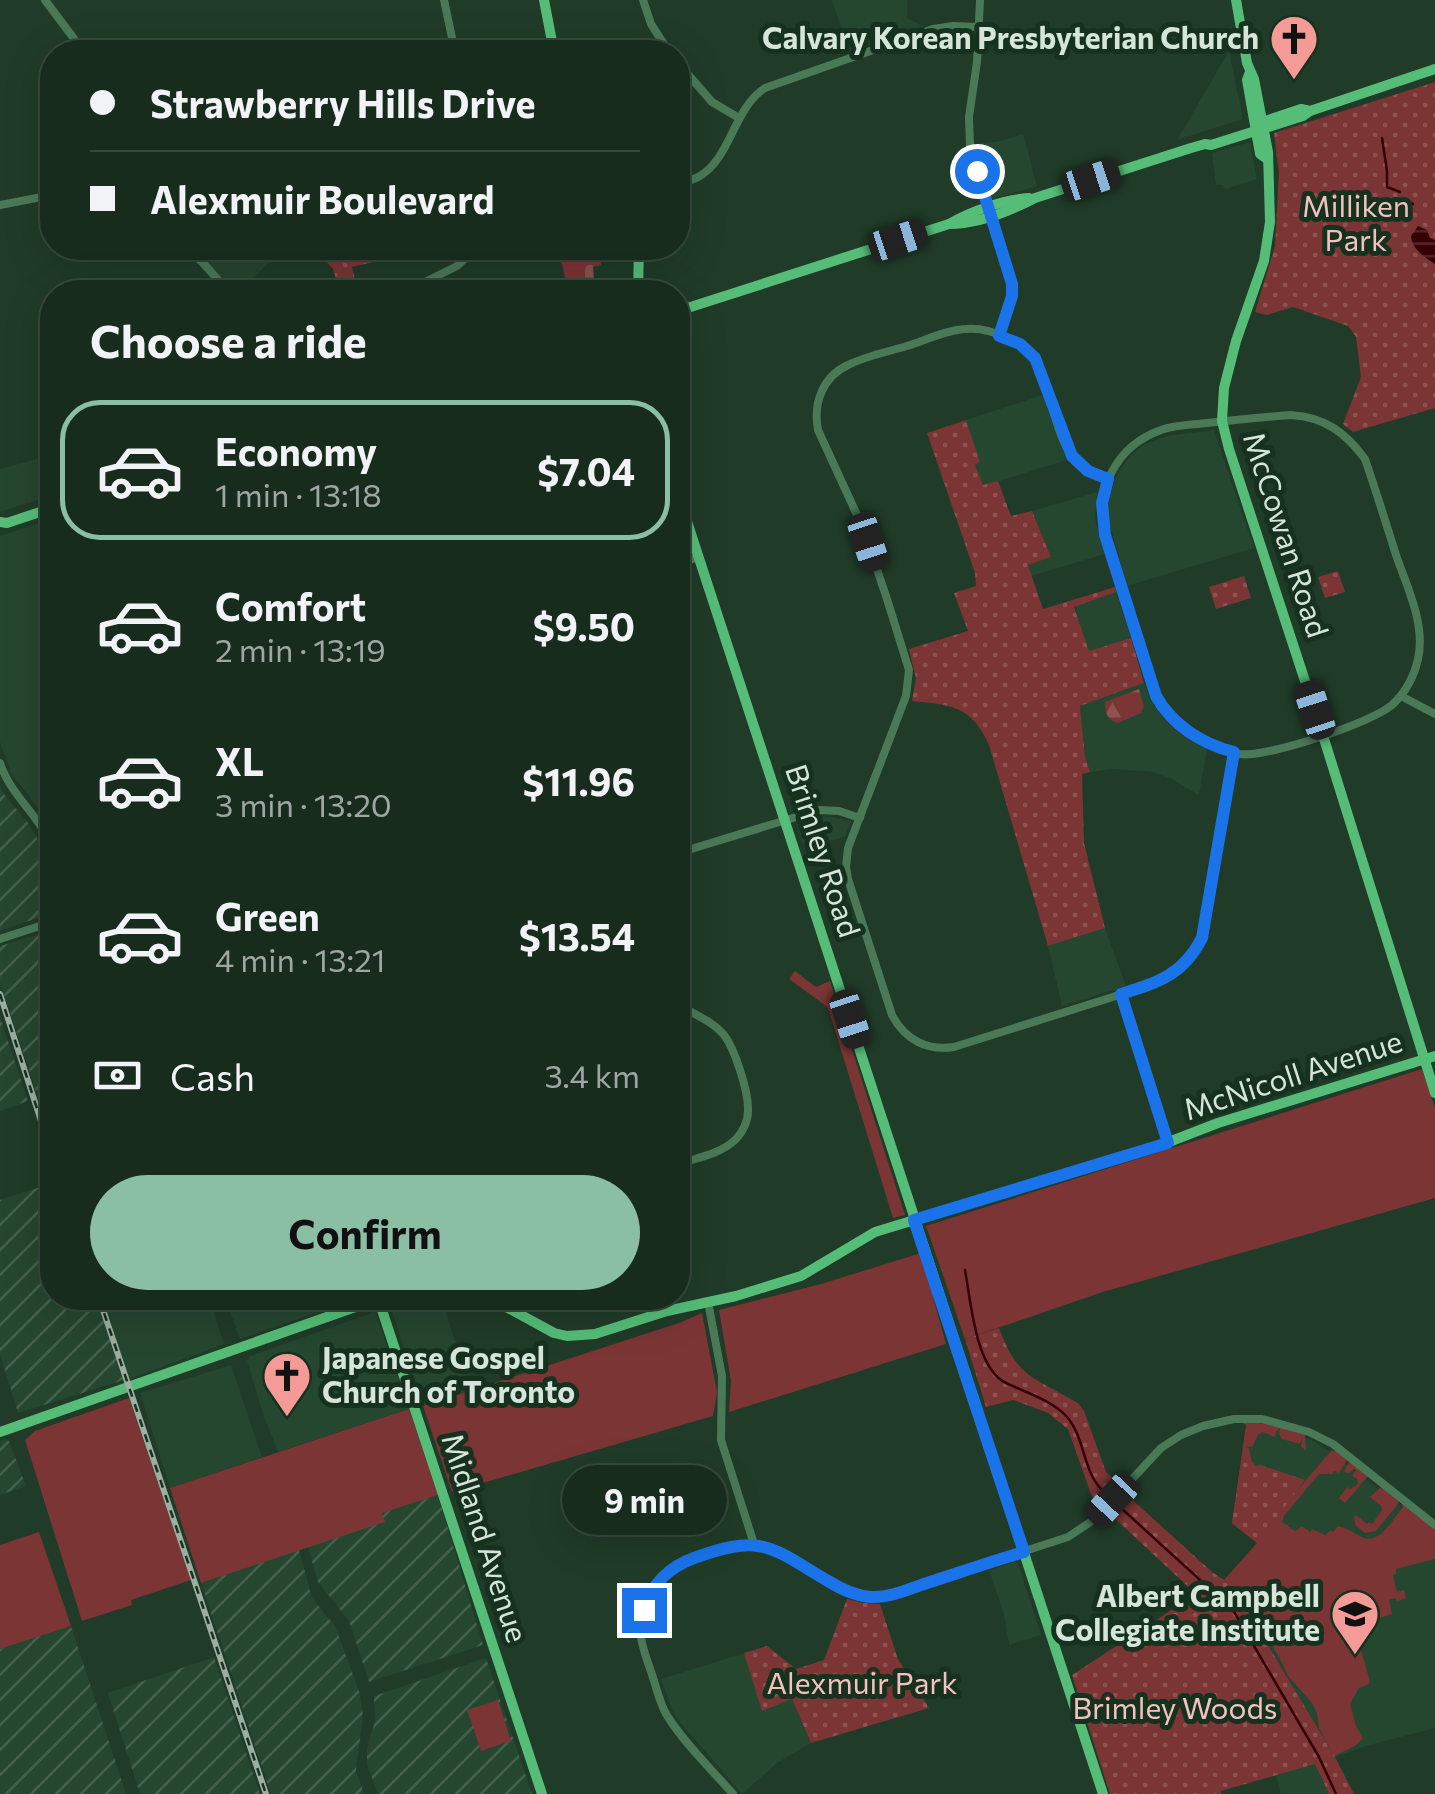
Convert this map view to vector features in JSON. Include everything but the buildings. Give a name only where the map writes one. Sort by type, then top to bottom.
[{"type":"main road","points":[[544,0],[552,40]]},
{"type":"main road","name":"McCowan Road","points":[[1236,0],[1250,72],[1247,80],[1259,126],[1260,154],[1266,160],[1270,222],[1264,262],[1224,388],[1222,421],[1228,449],[1430,1057],[1435,1093]]},
{"type":"main road","points":[[690,307],[961,217],[1020,206],[1034,198],[1211,145],[1301,109],[1310,111],[1435,69]]},
{"type":"main road","points":[[2,525],[40,512]]},
{"type":"main road","name":"Brimley Road","points":[[690,532],[1103,1794]]},
{"type":"main road","name":"McNicoll Avenue","points":[[690,1306],[802,1276],[867,1236],[914,1220],[1168,1143],[1218,1123],[1430,1057]]},
{"type":"main road","points":[[0,1432],[349,1310]]},
{"type":"main road","name":"Midland Avenue","points":[[384,1310],[542,1794]]},
{"type":"main road","name":"McNicoll Avenue","points":[[511,1310],[549,1331],[567,1336],[596,1334],[670,1310]]},
{"type":"street","points":[[45,0],[75,40]]},
{"type":"street","points":[[444,0],[452,40]]},
{"type":"street","points":[[642,0],[661,40]]},
{"type":"street","points":[[980,0],[970,136],[1012,284],[999,336]]},
{"type":"street","points":[[690,180],[708,170],[755,95],[771,85],[940,27],[978,27]]},
{"type":"street","points":[[690,77],[712,102],[740,118]]},
{"type":"street","points":[[0,205],[40,197]]},
{"type":"street","points":[[200,260],[218,280]]},
{"type":"street","points":[[428,280],[463,260]]},
{"type":"street","points":[[1108,479],[1088,471],[1072,456],[1035,358],[1020,344],[978,329],[956,330],[852,363],[828,380],[818,402],[818,430],[863,528],[909,670],[906,696],[847,854],[846,866],[892,1015],[902,1030],[933,1048],[954,1047],[1171,976],[1190,958],[1202,938],[1234,752]]},
{"type":"street","points":[[1292,415],[1306,416],[1339,430],[1365,459],[1420,633],[1416,666],[1401,696],[1370,719],[1264,753],[1234,752],[1214,746],[1182,727],[1156,696],[1105,535],[1102,503],[1108,479],[1124,453],[1153,434],[1173,427],[1292,415]]},
{"type":"street","points":[[690,560],[698,557]]},
{"type":"street","points":[[1401,696],[1435,714]]},
{"type":"street","points":[[0,764],[8,784],[40,823]]},
{"type":"street","points":[[690,850],[828,810],[860,818]]},
{"type":"street","points":[[0,939],[40,926]]},
{"type":"street","points":[[1121,994],[1168,1143]]},
{"type":"street","points":[[690,1012],[711,1023],[732,1046],[748,1111],[747,1121],[733,1142],[690,1160]]},
{"type":"street","points":[[708,1302],[722,1376],[720,1440],[754,1544]]},
{"type":"street","points":[[733,1794],[666,1715],[644,1650],[641,1626],[648,1597],[668,1572],[700,1556],[754,1544],[777,1550],[834,1584],[868,1597],[898,1592],[1063,1539],[1086,1526],[1146,1462],[1172,1441],[1203,1426],[1248,1418],[1288,1424],[1332,1444],[1435,1525]]},
{"type":"shaded area","points":[[832,0],[907,0],[907,18],[923,26],[849,52]]},
{"type":"shaded area","points":[[1229,51],[1243,119],[1177,140]]},
{"type":"shaded area","points":[[1023,134],[1037,186],[992,199],[976,144]]},
{"type":"shaded area","points":[[1250,142],[1257,179],[1226,189],[1216,185],[1212,153]]},
{"type":"shaded area","points":[[1418,226],[1435,240],[1435,264],[1414,245],[1411,236]]},
{"type":"shaded area","points":[[205,260],[271,260],[252,280],[224,280]]},
{"type":"shaded area","points":[[1043,395],[1067,460],[983,486],[966,420]]},
{"type":"shaded area","points":[[1214,430],[1254,548],[1127,586],[1108,518],[1109,496],[1117,476],[1129,457],[1145,444],[1166,436]]},
{"type":"shaded area","points":[[40,458],[40,499],[0,512],[0,469]]},
{"type":"shaded area","points":[[1097,492],[1095,519],[1105,554],[1031,576],[1028,565],[1051,557],[1032,511]]},
{"type":"shaded area","points":[[40,523],[40,810],[11,773],[0,742],[0,536]]},
{"type":"shaded area","points":[[1116,592],[1131,638],[1088,652],[1074,606]]},
{"type":"shaded area","points":[[1144,683],[1163,718],[1207,749],[1199,795],[1152,772],[1090,772],[1080,706]]},
{"type":"shaded area","points":[[0,786],[40,843],[40,917],[0,931]]},
{"type":"shaded area","points":[[825,816],[851,821],[845,837],[804,848],[797,824]]},
{"type":"shaded area","points":[[1105,928],[1126,986],[1062,1006],[1048,946]]},
{"type":"shaded area","points":[[40,934],[40,1104],[0,982],[0,946]]},
{"type":"shaded area","points":[[0,1017],[28,1101],[0,1111]]},
{"type":"shaded area","points":[[40,1187],[40,1310],[100,1310],[124,1380],[18,1413],[0,1354],[0,1200]]},
{"type":"shaded area","points":[[107,1310],[213,1310],[224,1344],[129,1379]]},
{"type":"shaded area","points":[[229,1310],[324,1310],[240,1339]]},
{"type":"shaded area","points":[[445,1310],[471,1390],[423,1406],[392,1311]]},
{"type":"shaded area","points":[[375,1312],[409,1409],[278,1452],[247,1361],[250,1356]]},
{"type":"shaded area","points":[[231,1365],[262,1457],[170,1488],[140,1393]]},
{"type":"shaded area","name":"Albert Campbell Collegiate Institute","points":[[1246,1427],[1278,1428],[1310,1439],[1435,1533],[1435,1728],[1335,1757],[1246,1607],[1224,1580],[1257,1543],[1232,1523]]},
{"type":"shaded area","points":[[6,1439],[26,1486],[0,1495],[0,1441]]},
{"type":"shaded area","points":[[438,1495],[483,1645],[369,1682],[349,1621],[318,1582],[308,1547],[384,1522],[382,1513]]},
{"type":"shaded area","points":[[299,1550],[312,1598],[335,1626],[360,1694],[363,1716],[356,1770],[364,1794],[271,1794],[201,1583]]},
{"type":"shaded area","points":[[1017,1561],[1041,1635],[1009,1645],[1004,1614],[989,1570]]},
{"type":"shaded area","points":[[71,1626],[126,1794],[0,1794],[0,1649]]},
{"type":"shaded area","points":[[767,1646],[796,1669],[792,1699],[811,1743],[777,1763],[742,1794],[678,1720],[661,1679]]},
{"type":"shaded area","points":[[214,1657],[260,1794],[140,1794],[108,1693]]},
{"type":"shaded area","points":[[486,1658],[532,1794],[378,1794],[367,1765],[367,1748],[375,1721],[374,1696]]},
{"type":"shaded area","points":[[1315,1764],[1329,1794],[1281,1794],[1276,1775]]},
{"type":"green space","name":"Milliken Park","points":[[1435,82],[1435,408],[1353,432],[1343,424],[1361,377],[1356,337],[1348,326],[1293,307],[1267,315],[1255,312],[1275,246],[1279,173],[1274,133]]},
{"type":"green space","points":[[325,260],[373,260],[352,267],[355,280],[336,280]]},
{"type":"green space","points":[[561,260],[600,260],[601,265],[593,267],[594,280],[565,280]]},
{"type":"green space","points":[[966,420],[983,485],[998,481],[1011,516],[1032,511],[1051,557],[1028,565],[1043,609],[1115,587],[1116,592],[1074,607],[1089,651],[1131,638],[1144,683],[1080,706],[1090,772],[1082,774],[1084,843],[1105,928],[1048,946],[982,732],[958,710],[912,701],[916,678],[909,649],[968,631],[954,593],[976,586],[975,573],[927,433]]},
{"type":"green space","points":[[1338,571],[1345,592],[1325,598],[1318,577]]},
{"type":"green space","points":[[1244,576],[1251,598],[1216,609],[1209,587]]},
{"type":"green space","points":[[1139,689],[1144,706],[1141,713],[1118,723],[1109,718],[1105,702]]},
{"type":"green space","points":[[795,971],[816,987],[830,981],[905,1215],[893,1218],[829,1011],[789,979]]},
{"type":"green space","points":[[1422,1069],[1435,1108],[1435,1198],[1103,1292],[965,1339],[926,1226]]},
{"type":"green space","points":[[921,1253],[946,1344],[729,1412],[731,1381],[719,1310]]},
{"type":"green space","points":[[702,1313],[717,1392],[713,1416],[452,1492],[423,1406]]},
{"type":"green space","points":[[999,1328],[1021,1368],[1084,1411],[1106,1472],[1119,1484],[1100,1505],[1092,1497],[1068,1429],[1048,1413],[1013,1400],[986,1407],[965,1339]]},
{"type":"green space","points":[[129,1398],[191,1580],[82,1621],[25,1440],[35,1431]]},
{"type":"green space","points":[[409,1409],[438,1495],[382,1513],[385,1522],[201,1583],[170,1488]]},
{"type":"green space","name":"Albert Campbell Collegiate Institute","points":[[1241,1422],[1272,1424],[1305,1435],[1306,1451],[1301,1446],[1303,1435],[1300,1444],[1282,1439],[1280,1428],[1275,1437],[1262,1432],[1252,1447],[1246,1446],[1252,1462],[1249,1464],[1288,1501],[1331,1451],[1347,1460],[1339,1473],[1319,1474],[1284,1516],[1282,1522],[1290,1522],[1288,1526],[1295,1531],[1302,1526],[1325,1535],[1338,1526],[1373,1538],[1404,1504],[1435,1529],[1435,1559],[1396,1569],[1393,1575],[1397,1592],[1404,1590],[1406,1598],[1389,1600],[1392,1614],[1354,1626],[1370,1681],[1359,1688],[1350,1704],[1363,1738],[1334,1756],[1319,1728],[1312,1703],[1288,1676],[1245,1602],[1224,1580],[1257,1543],[1232,1523],[1246,1425]]},
{"type":"green space","points":[[1349,1461],[1368,1476],[1345,1503],[1339,1498],[1347,1487],[1358,1484],[1352,1476],[1356,1470],[1344,1472]]},
{"type":"green space","points":[[1252,1462],[1305,1480],[1257,1543],[1232,1523],[1241,1463]]},
{"type":"green space","points":[[1381,1487],[1399,1500],[1398,1504],[1376,1531],[1365,1533],[1355,1525],[1354,1517],[1372,1524],[1382,1510],[1370,1497]]},
{"type":"green space","name":"Brimley Woods","points":[[1127,1495],[1238,1595],[1354,1794],[1329,1794],[1315,1764],[1221,1794],[1110,1794],[1072,1675],[1196,1594],[1110,1514]]},
{"type":"green space","points":[[39,1532],[71,1626],[0,1649],[0,1545]]},
{"type":"green space","name":"Alexmuir Park","points":[[847,1599],[880,1604],[898,1659],[929,1708],[811,1743],[792,1699],[762,1711],[744,1653],[767,1646],[796,1669],[824,1660]]},
{"type":"green space","points":[[498,1700],[511,1741],[481,1751],[467,1710]]},
{"type":"waterway","points":[[1382,138],[1387,187],[1400,192]]},
{"type":"waterway","points":[[1405,199],[1413,204]]},
{"type":"waterway","points":[[965,1270],[976,1332],[987,1363],[1006,1383],[1047,1402],[1067,1417],[1078,1435],[1092,1476],[1105,1493]]},
{"type":"waterway","points":[[1121,1508],[1233,1610],[1319,1757],[1336,1794]]},
{"type":"railway","points":[[0,994],[40,1118]]},
{"type":"railway","points":[[103,1310],[266,1794]]},
{"type":"place","name":"Calvary Korean Presbyterian Church","points":[[1294,82]]},
{"type":"place","name":"Japanese Gospel Church of Toronto","points":[[287,1418]]},
{"type":"place","name":"Albert Campbell Collegiate Institute","points":[[1355,1656]]},
{"type":"route","points":[[644,1610],[659,1581],[680,1564],[742,1545],[771,1548],[834,1584],[868,1597],[886,1596],[1024,1552],[914,1220],[1168,1143],[1121,994],[1171,976],[1190,958],[1202,938],[1234,752],[1214,746],[1182,727],[1156,696],[1105,535],[1102,503],[1108,479],[1088,471],[1072,456],[1035,358],[1020,344],[999,336],[1012,284],[977,171]]}]
